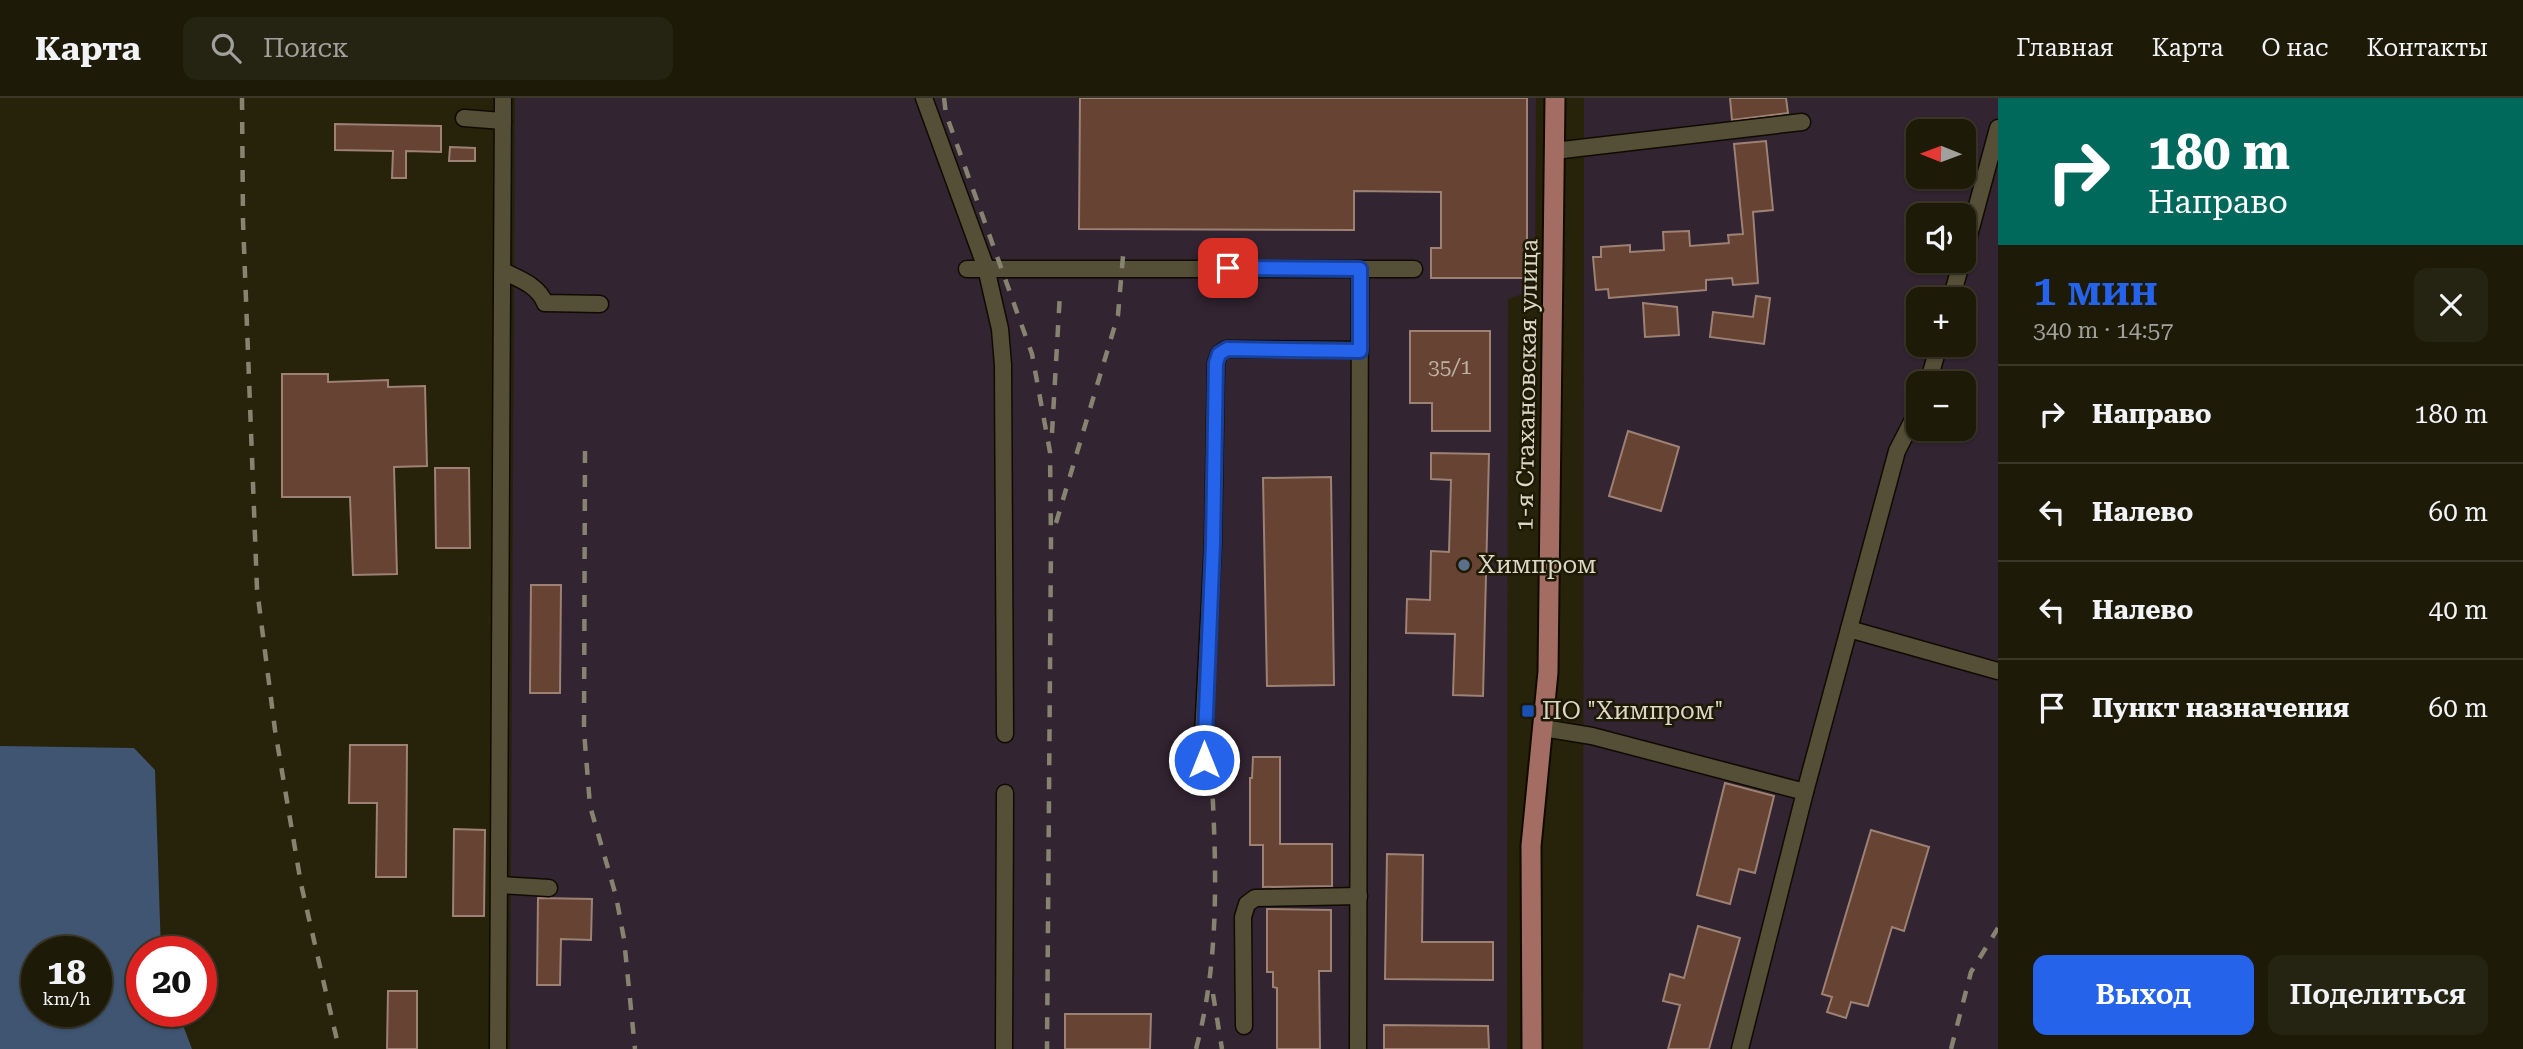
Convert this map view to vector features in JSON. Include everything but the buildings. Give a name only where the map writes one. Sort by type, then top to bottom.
[{"type":"main road","name":"1-я Стахановская улица","points":[[1532,1049],[1531,846],[1548,659],[1555,98]]},
{"type":"lane","points":[[498,1049],[503,98]]},
{"type":"lane","points":[[924,98],[986,268],[1000,329],[1003,365],[1005,734]]},
{"type":"lane","points":[[464,118],[503,121]]},
{"type":"lane","points":[[1553,151],[1802,122]]},
{"type":"lane","points":[[1976,210],[1998,128]]},
{"type":"lane","points":[[967,269],[1414,269]]},
{"type":"lane","points":[[1358,1049],[1360,269]]},
{"type":"lane","points":[[503,271],[529,284],[542,294],[545,303],[600,304]]},
{"type":"lane","points":[[1204,785],[1203,735],[1213,543],[1216,363],[1219,354],[1227,349],[1360,351]]},
{"type":"lane","points":[[1740,1049],[1805,792],[1897,451],[1906,433]]},
{"type":"lane","points":[[1849,629],[1998,671]]},
{"type":"lane","points":[[1543,727],[1592,736],[1805,792]]},
{"type":"lane","points":[[1004,1049],[1005,793]]},
{"type":"lane","points":[[500,886],[549,888]]},
{"type":"lane","points":[[1244,1026],[1243,917],[1247,904],[1255,898],[1359,896]]},
{"type":"shaded area","points":[[515,98],[1536,98],[1535,290],[1508,299],[1507,1049],[510,1049]]},
{"type":"shaded area","points":[[1584,98],[1998,98],[1998,1049],[1583,1049]]},
{"type":"water","points":[[0,746],[134,748],[155,770],[160,936],[126,936],[126,1027],[184,1027],[192,1049],[0,1049]]},
{"type":"railway","points":[[242,98],[243,221],[257,589],[275,730],[301,884],[339,1049]]},
{"type":"railway","points":[[944,98],[946,114],[1032,354],[1050,452],[1047,1049]]},
{"type":"railway","points":[[1056,523],[1118,315],[1123,256]]},
{"type":"railway","points":[[1052,433],[1060,293]]},
{"type":"railway","points":[[585,451],[584,731],[590,806],[616,896],[624,939],[635,1049]]},
{"type":"railway","points":[[1196,1049],[1210,978],[1215,907],[1211,764]]},
{"type":"railway","points":[[1951,1049],[1971,972],[1998,928]]},
{"type":"railway","points":[[1213,994],[1222,1049]]},
{"type":"place","name":"Химпром","points":[[1464,565]]},
{"type":"place","name":"ПО \"Химпром\"","points":[[1528,711]]},
{"type":"route","points":[[1204,760],[1213,543],[1216,363],[1219,354],[1227,349],[1360,351],[1360,269],[1228,268]]}]
